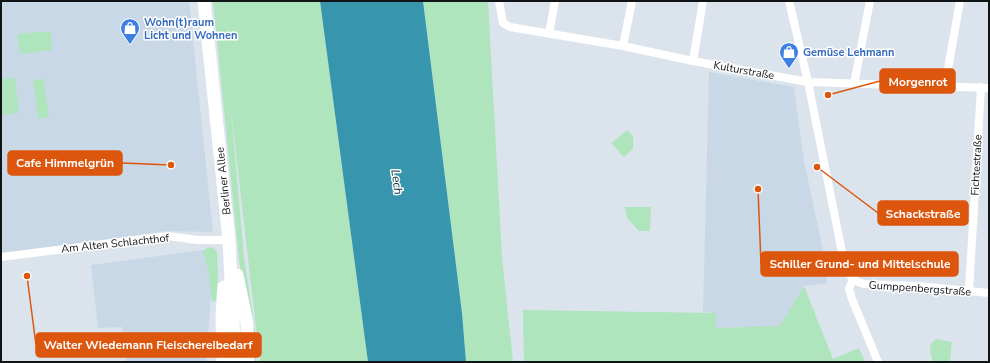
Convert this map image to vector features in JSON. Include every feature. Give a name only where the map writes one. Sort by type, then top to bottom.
[{"type":"main road","name":"Berliner Allee","points":[[204,1],[229,243],[235,362]]},
{"type":"main road","points":[[223,362],[222,316],[229,243]]},
{"type":"main road","points":[[229,243],[247,322],[248,362]]},
{"type":"street","name":"Kulturstraße","points":[[499,1],[503,23],[510,27],[623,46],[693,61],[808,82],[985,88]]},
{"type":"street","points":[[549,34],[555,1]]},
{"type":"street","points":[[623,46],[632,1]]},
{"type":"street","points":[[693,61],[703,1]]},
{"type":"street","points":[[789,1],[808,82],[845,267],[853,280],[849,290],[878,362]]},
{"type":"street","points":[[854,84],[870,1]]},
{"type":"street","points":[[945,86],[960,1]]},
{"type":"street","name":"Fichtestraße","points":[[968,291],[985,88]]},
{"type":"street","name":"Am Alten Schlachthof","points":[[1,257],[168,236],[229,243]]},
{"type":"street","name":"Gumppenbergstraße","points":[[853,280],[864,284],[918,286],[989,293]]},
{"type":"shaded area","points":[[1,1],[189,1],[213,232],[167,231],[1,254]]},
{"type":"shaded area","points":[[709,72],[794,87],[804,161],[825,259],[827,283],[804,286],[780,326],[716,328],[716,313],[703,312]]},
{"type":"shaded area","points":[[211,249],[212,283],[206,362],[126,362],[122,327],[98,328],[91,265]]},
{"type":"green space","points":[[213,1],[320,1],[368,362],[260,362],[231,110],[244,257],[255,330],[256,362],[253,362],[239,259]]},
{"type":"green space","points":[[423,1],[488,1],[502,257],[513,362],[466,362],[462,313]]},
{"type":"green space","points":[[51,31],[52,50],[20,54],[17,34]]},
{"type":"green space","points":[[15,78],[19,113],[1,115],[1,79]]},
{"type":"green space","points":[[44,79],[49,117],[38,119],[33,80]]},
{"type":"green space","points":[[627,130],[633,136],[633,149],[624,157],[611,143]]},
{"type":"green space","points":[[625,207],[651,207],[650,231],[639,231],[627,218]]},
{"type":"green space","points":[[212,247],[217,251],[218,277],[216,300],[213,302],[209,274],[203,251]]},
{"type":"green space","points":[[804,286],[833,359],[859,348],[865,362],[524,362],[523,310],[716,313],[716,328],[780,326]]},
{"type":"green space","points":[[936,339],[952,342],[950,362],[933,362],[930,347]]},
{"type":"water","name":"Lech","points":[[320,1],[423,1],[462,313],[466,362],[368,362]]},
{"type":"place","name":"Wohn(t)raum Licht und Wohnen","points":[[130,45]]},
{"type":"place","name":"Gemüse Lehmann","points":[[789,69]]},
{"type":"place","name":"Morgenrot","points":[[828,95]]},
{"type":"place","name":"Cafe Himmelgrün","points":[[171,165]]},
{"type":"place","name":"Schackstraße","points":[[817,167]]},
{"type":"place","name":"Schiller Grund- und Mittelschule","points":[[758,189]]},
{"type":"place","name":"Walter Wiedemann Fleischereibedarf","points":[[27,276]]}]
